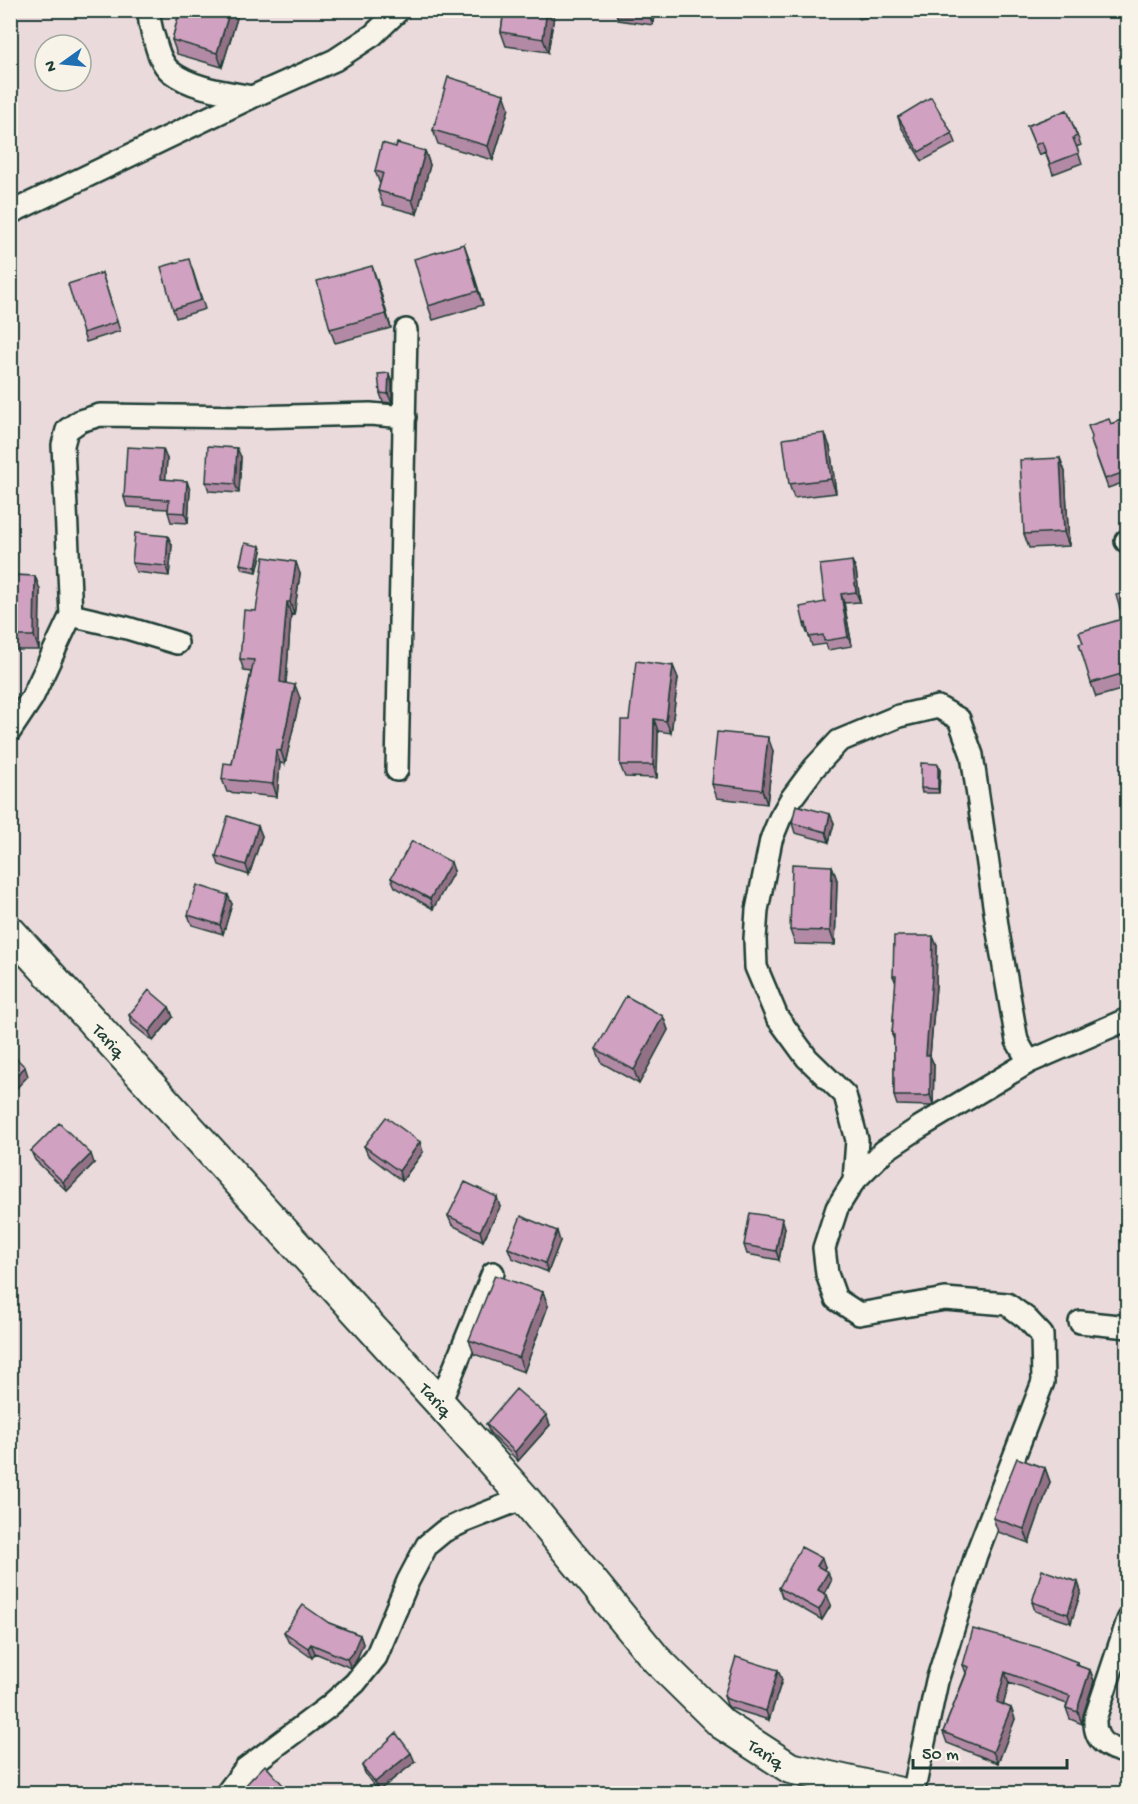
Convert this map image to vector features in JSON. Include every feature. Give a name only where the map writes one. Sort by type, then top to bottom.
[{"type":"main road","name":"Tariq","points":[[11,934],[440,1403],[524,1498],[656,1659],[722,1724],[790,1768],[905,1794]]},
{"type":"street","points":[[149,10],[149,21],[159,54],[169,71],[187,81],[209,88],[252,97]]},
{"type":"street","points":[[10,213],[334,60],[373,35],[399,10]]},
{"type":"street","points":[[397,770],[406,330]]},
{"type":"street","points":[[10,731],[32,698],[71,615],[63,445],[67,430],[80,421],[100,415],[250,417],[370,414],[405,417]]},
{"type":"street","points":[[71,615],[177,643]]},
{"type":"street","points":[[854,1181],[857,1140],[845,1095],[807,1059],[777,1017],[756,967],[755,939],[757,910],[771,840],[780,818],[814,768],[839,741],[899,716],[938,707],[959,719],[972,755],[998,932],[1017,1041],[1029,1062]]},
{"type":"street","points":[[913,1794],[937,1681],[976,1555],[1043,1382],[1042,1335],[1026,1318],[1007,1304],[945,1299],[859,1314],[836,1299],[827,1274],[824,1248],[837,1208],[854,1181],[884,1151],[1029,1062],[1128,1019]]},
{"type":"street","points":[[440,1403],[493,1273]]},
{"type":"street","points":[[1080,1322],[1128,1327]]},
{"type":"street","points":[[226,1794],[244,1769],[328,1707],[355,1683],[376,1657],[408,1581],[427,1545],[444,1531],[524,1498]]},
{"type":"street","points":[[1128,1620],[1095,1719],[1095,1731],[1100,1741],[1128,1753]]},
{"type":"building","points":[[180,10],[230,10],[217,53],[172,40]]},
{"type":"building","points":[[504,10],[547,10],[543,39],[501,32]]},
{"type":"building","points":[[448,77],[504,94],[488,146],[433,130]]},
{"type":"building","points":[[931,97],[952,133],[919,152],[898,117]]},
{"type":"building","points":[[1067,110],[1077,136],[1073,138],[1079,153],[1050,164],[1042,142],[1035,145],[1027,126]]},
{"type":"building","points":[[382,143],[396,147],[397,143],[425,151],[412,200],[378,191],[383,173],[375,171]]},
{"type":"building","points":[[464,244],[478,291],[428,306],[414,259]]},
{"type":"building","points":[[189,259],[201,300],[173,309],[161,267]]},
{"type":"building","points":[[372,266],[386,314],[330,329],[317,281]]},
{"type":"building","points":[[102,273],[117,322],[83,333],[68,284]]},
{"type":"building","points":[[389,373],[388,394],[380,393],[378,374]]},
{"type":"building","points":[[1109,419],[1111,424],[1121,420],[1128,440],[1128,471],[1105,479],[1088,426]]},
{"type":"building","points":[[825,433],[831,479],[789,484],[783,439]]},
{"type":"building","points":[[208,446],[237,448],[235,484],[206,482]]},
{"type":"building","points":[[127,447],[163,449],[161,479],[187,481],[185,513],[168,512],[169,500],[124,497]]},
{"type":"building","points":[[1060,458],[1064,532],[1024,534],[1020,460]]},
{"type":"building","points":[[135,533],[168,536],[166,566],[132,563]]},
{"type":"building","points":[[245,543],[260,546],[256,567],[240,564]]},
{"type":"building","points":[[264,557],[296,562],[290,602],[287,602],[280,682],[295,685],[281,751],[276,750],[273,784],[222,779],[224,763],[232,764],[254,660],[240,659],[244,610],[256,611]]},
{"type":"building","points":[[852,561],[856,592],[841,594],[848,637],[824,641],[823,635],[809,637],[800,607],[825,602],[820,565]]},
{"type":"building","points":[[10,575],[35,576],[34,636],[10,636]]},
{"type":"building","points":[[1128,592],[1128,622],[1126,622],[1116,595]]},
{"type":"building","points":[[1125,618],[1128,626],[1128,672],[1091,683],[1079,644],[1083,643],[1079,632]]},
{"type":"building","points":[[636,661],[673,666],[666,721],[654,719],[653,765],[620,765],[621,720],[629,720]]},
{"type":"building","points":[[717,732],[768,737],[762,790],[712,784]]},
{"type":"building","points":[[921,763],[938,764],[938,789],[921,788]]},
{"type":"building","points":[[796,805],[830,814],[826,832],[792,823]]},
{"type":"building","points":[[228,816],[258,826],[246,865],[216,856]]},
{"type":"building","points":[[412,841],[451,862],[430,899],[391,878]]},
{"type":"building","points":[[792,864],[832,866],[830,931],[790,930]]},
{"type":"building","points":[[197,885],[228,895],[220,925],[188,915]]},
{"type":"building","points":[[894,936],[933,936],[926,1055],[930,1055],[930,1095],[927,1096],[894,1096],[894,1035],[892,1035],[896,976],[893,976]]},
{"type":"building","points":[[149,990],[169,1007],[149,1032],[129,1015]]},
{"type":"building","points":[[626,996],[663,1016],[634,1070],[596,1049]]},
{"type":"building","points":[[13,1055],[25,1067],[10,1082],[10,1058]]},
{"type":"building","points":[[386,1117],[420,1142],[399,1171],[364,1146]]},
{"type":"building","points":[[59,1123],[91,1154],[63,1182],[31,1151]]},
{"type":"building","points":[[465,1182],[497,1197],[480,1231],[448,1216]]},
{"type":"building","points":[[750,1213],[782,1218],[776,1251],[744,1245]]},
{"type":"building","points":[[521,1216],[557,1231],[545,1263],[508,1248]]},
{"type":"building","points":[[495,1275],[543,1292],[519,1358],[469,1340]]},
{"type":"building","points":[[516,1389],[546,1415],[515,1452],[486,1424]]},
{"type":"building","points":[[1017,1458],[1045,1468],[1024,1529],[993,1518]]},
{"type":"building","points":[[801,1547],[822,1558],[817,1566],[828,1572],[818,1590],[827,1595],[819,1610],[779,1588]]},
{"type":"building","points":[[1042,1570],[1078,1582],[1068,1614],[1032,1602]]},
{"type":"building","points":[[303,1605],[329,1623],[360,1635],[353,1652],[347,1659],[311,1644],[308,1648],[284,1632]]},
{"type":"building","points":[[973,1629],[1041,1648],[1077,1662],[1076,1665],[1090,1670],[1078,1712],[1066,1708],[1070,1696],[1005,1672],[997,1702],[1011,1708],[993,1752],[943,1732],[969,1667],[963,1665]]},
{"type":"building","points":[[736,1657],[778,1670],[766,1711],[727,1699],[724,1696]]},
{"type":"building","points":[[396,1733],[411,1753],[375,1782],[362,1766]]},
{"type":"building","points":[[265,1765],[291,1794],[237,1794]]}]
